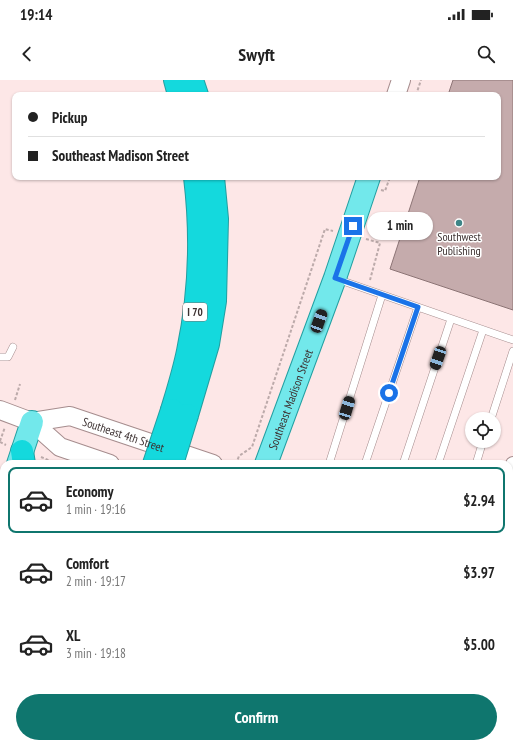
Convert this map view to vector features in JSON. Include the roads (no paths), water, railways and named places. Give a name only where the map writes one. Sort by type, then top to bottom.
[{"type":"highway","points":[[175,80],[178,92]]},
{"type":"highway","points":[[192,80],[196,92]]},
{"type":"highway","name":"I 70","points":[[196,180],[208,215]]},
{"type":"highway","name":"I 70","points":[[173,460],[194,317],[199,263],[213,180]]},
{"type":"highway","name":"I 70","points":[[156,460],[180,413]]},
{"type":"main road","name":"Southeast Madison Street","points":[[267,460],[335,278],[368,180]]},
{"type":"main road","points":[[21,460],[32,422]]},
{"type":"street","points":[[397,92],[401,80]]},
{"type":"street","name":"Southeast 4th Street","points":[[0,410],[32,422],[60,447],[98,460]]},
{"type":"street","name":"Southeast 4th Street","points":[[32,422],[70,416],[201,460]]},
{"type":"lane","points":[[335,278],[513,340]]},
{"type":"lane","points":[[330,460],[382,295]]},
{"type":"lane","points":[[366,460],[418,307]]},
{"type":"lane","points":[[404,460],[451,319]]},
{"type":"lane","points":[[439,460],[483,330]]},
{"type":"lane","points":[[0,357],[8,357],[13,348]]},
{"type":"lane","points":[[492,412],[513,350]]},
{"type":"lane","points":[[477,460],[481,448]]},
{"type":"place","name":"Southwest Publishing","points":[[459,223]]}]
